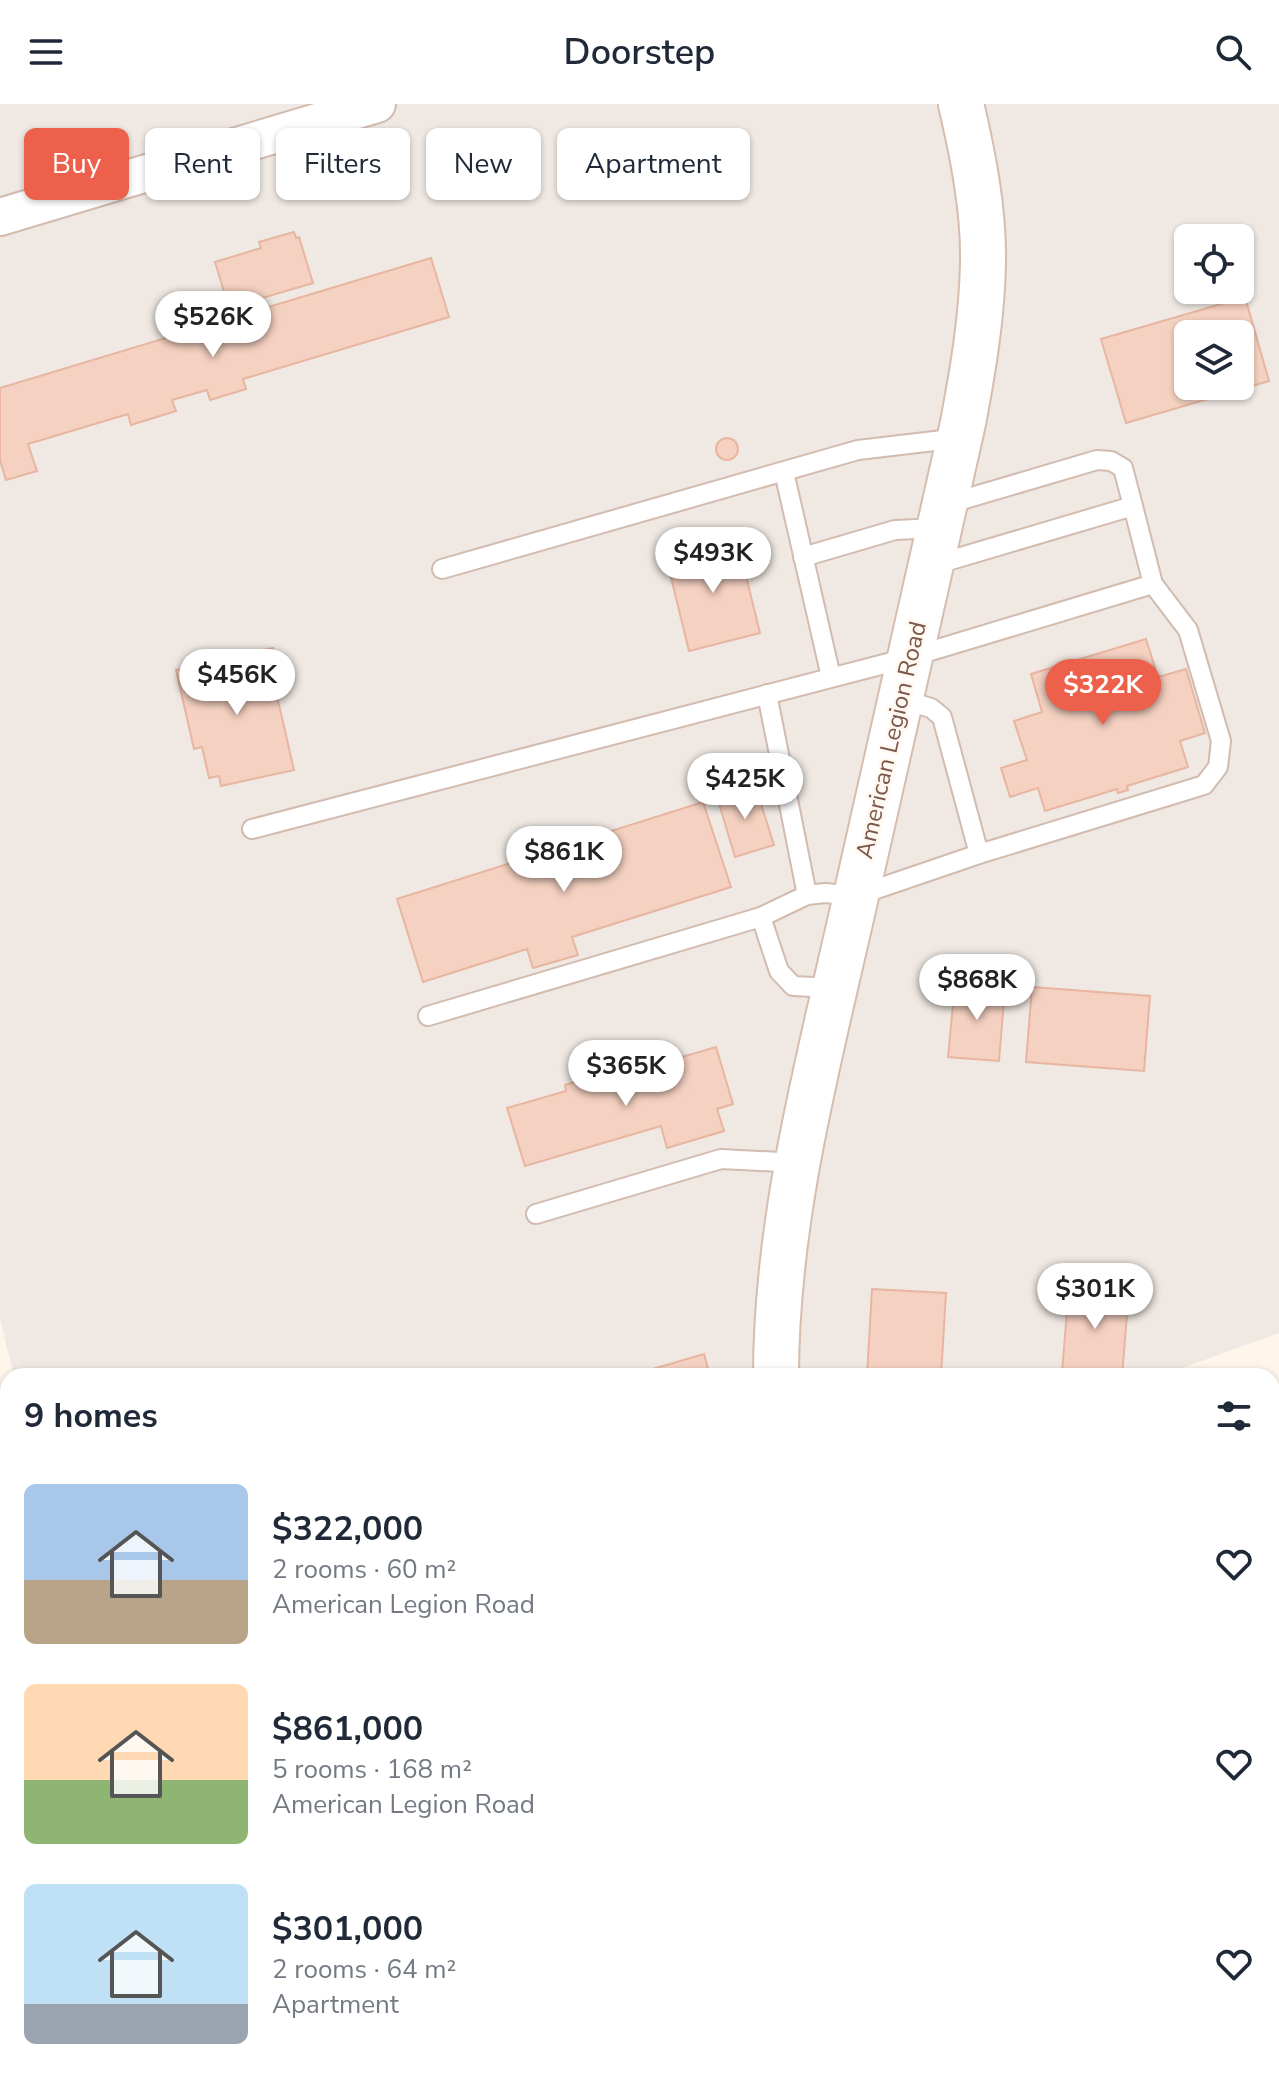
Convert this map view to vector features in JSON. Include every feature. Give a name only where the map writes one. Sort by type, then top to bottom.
[{"type":"street","points":[[0,217],[377,104]]},
{"type":"street","name":"American Legion Road","points":[[776,1368],[782,1280],[799,1163],[835,988],[960,438],[978,336],[983,260],[980,211],[961,104]]},
{"type":"lane","points":[[442,569],[858,450],[960,438]]},
{"type":"lane","points":[[428,1016],[761,917],[807,895],[856,896],[979,854],[1204,785],[1218,767],[1221,741],[1188,630],[1153,584],[1123,468],[1111,461],[1097,460],[938,533]]},
{"type":"lane","points":[[784,472],[831,677]]},
{"type":"lane","points":[[803,557],[895,530],[938,533],[1133,506]]},
{"type":"lane","points":[[252,829],[911,657],[1153,584]]},
{"type":"lane","points":[[767,694],[807,895]]},
{"type":"lane","points":[[900,699],[931,708],[942,717],[979,854]]},
{"type":"lane","points":[[761,917],[779,971],[793,986],[835,988]]},
{"type":"lane","points":[[536,1214],[721,1159],[799,1163]]},
{"type":"shaded area","points":[[0,104],[1279,104],[1279,1333],[1182,1368],[12,1368],[0,1319]]},
{"type":"building","points":[[294,232],[296,238],[299,237],[313,283],[229,308],[215,262],[261,248],[259,242]]},
{"type":"building","points":[[431,258],[449,317],[243,379],[246,389],[210,400],[207,390],[172,400],[176,411],[131,425],[128,414],[28,444],[37,471],[6,480],[0,460],[0,388]]},
{"type":"building","points":[[1221,304],[1247,304],[1252,320],[1174,320],[1174,400],[1204,400],[1126,423],[1101,339]]},
{"type":"building","points":[[1254,328],[1269,381],[1254,385]]},
{"type":"building","points":[[727,438],[735,441],[738,449],[735,457],[727,460],[719,457],[716,449],[719,441]]},
{"type":"building","points":[[737,539],[760,633],[689,651],[666,557]]},
{"type":"building","points":[[1146,639],[1158,677],[1186,669],[1205,733],[1180,741],[1188,767],[1127,786],[1128,790],[1118,793],[1117,789],[1045,811],[1038,788],[1010,797],[1001,768],[1027,760],[1014,721],[1042,712],[1031,674]]},
{"type":"building","points":[[273,648],[278,669],[271,670],[294,770],[221,786],[219,776],[209,778],[202,747],[194,749],[176,670]]},
{"type":"building","points":[[755,785],[774,845],[735,857],[717,797]]},
{"type":"building","points":[[703,802],[731,887],[572,937],[578,955],[533,968],[527,949],[423,982],[397,899]]},
{"type":"building","points":[[955,983],[1005,988],[999,1061],[948,1057]]},
{"type":"building","points":[[1032,987],[1150,996],[1144,1071],[1026,1062]]},
{"type":"building","points":[[716,1047],[733,1104],[717,1109],[724,1131],[667,1148],[661,1126],[525,1166],[507,1108],[566,1091],[565,1085],[578,1081],[580,1087]]},
{"type":"building","points":[[1069,1286],[1129,1290],[1123,1368],[1062,1368]]},
{"type":"building","points":[[872,1289],[946,1293],[941,1368],[867,1368]]},
{"type":"building","points":[[704,1354],[708,1368],[656,1368]]}]
